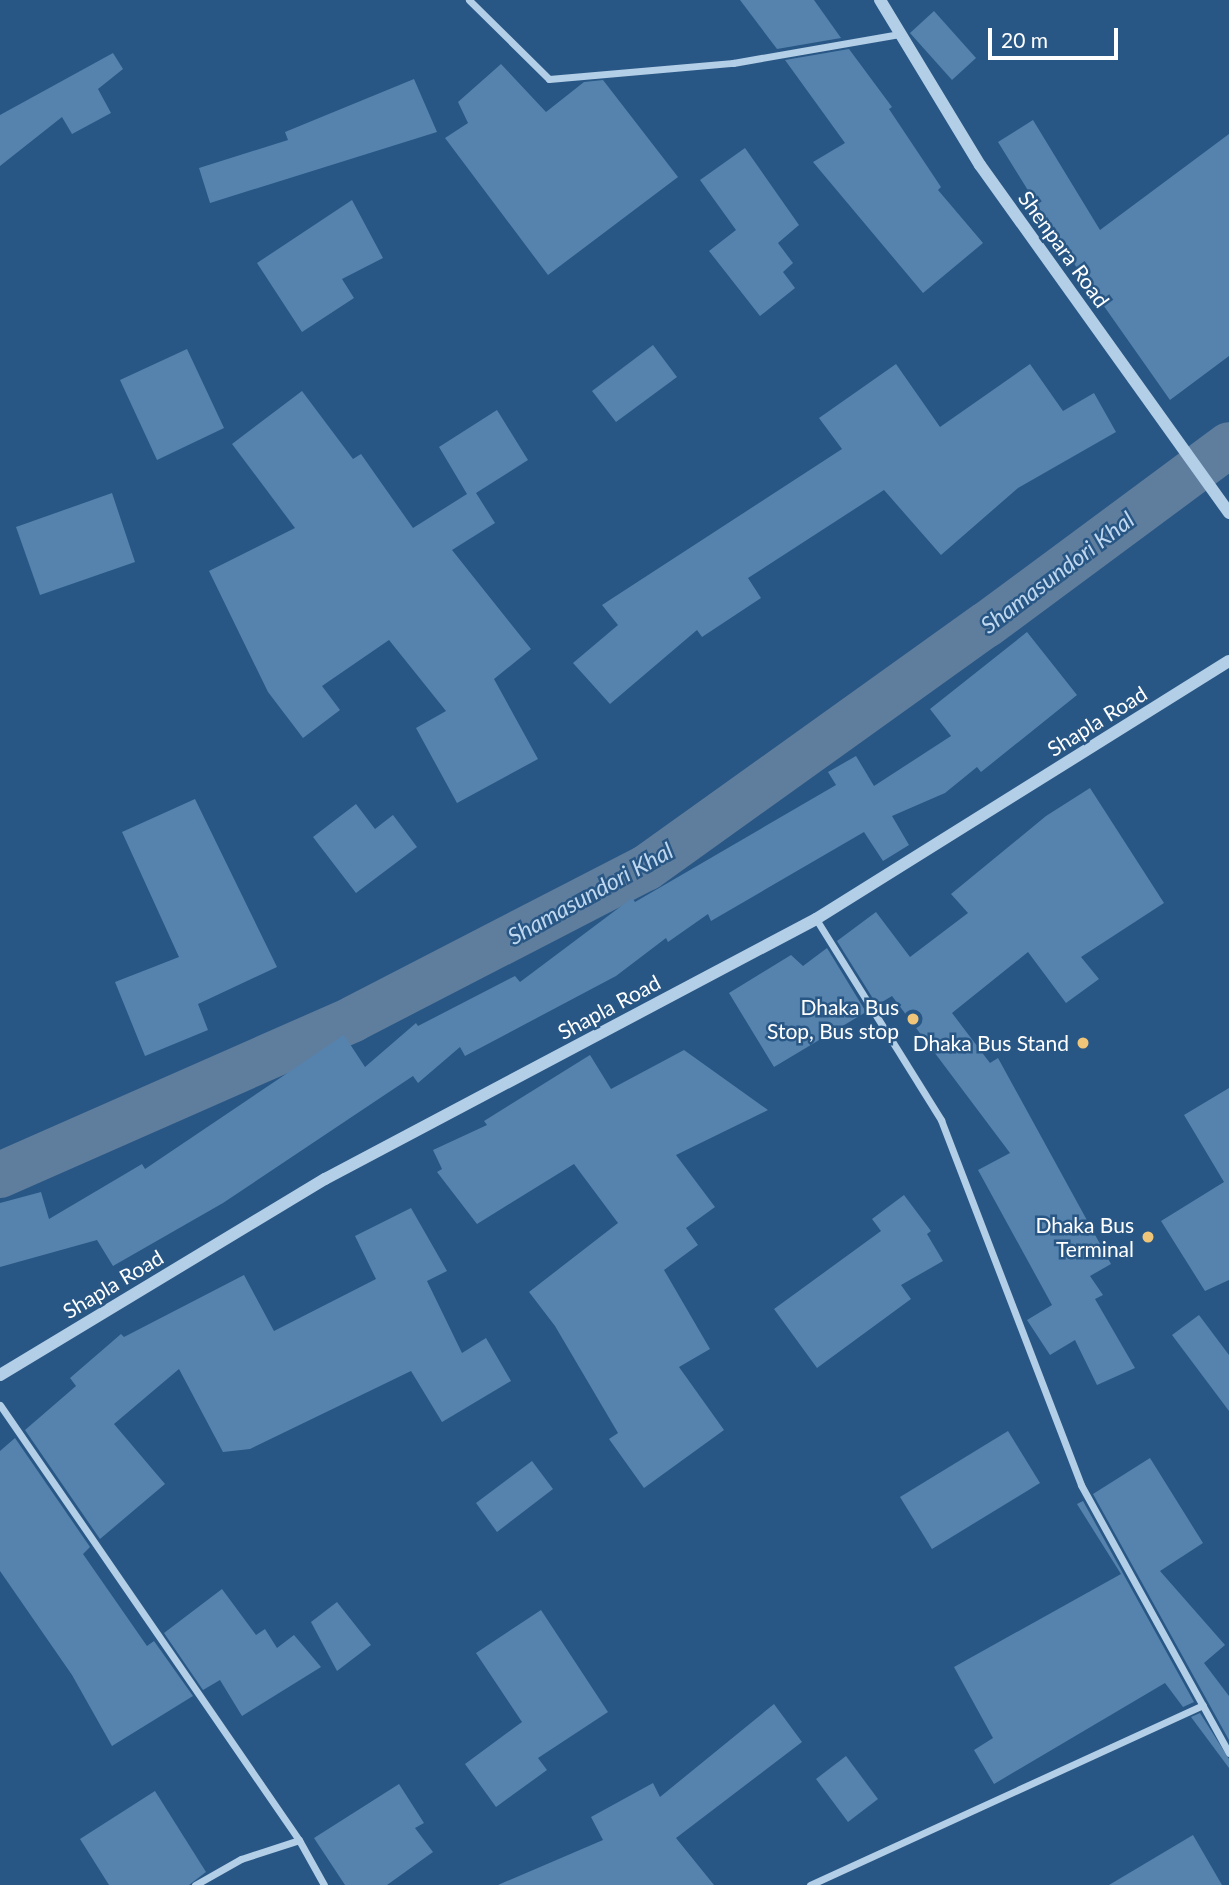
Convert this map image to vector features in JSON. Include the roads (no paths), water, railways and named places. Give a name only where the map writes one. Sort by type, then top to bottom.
[{"type":"street","points":[[469,0],[549,79],[733,63],[901,34]]},
{"type":"street","name":"Shenpara Road","points":[[880,0],[980,165],[1229,513]]},
{"type":"street","name":"Shapla Road","points":[[0,1375],[325,1179],[816,919],[1229,662]]},
{"type":"street","points":[[816,919],[941,1119],[1081,1485],[1229,1753]]},
{"type":"street","points":[[0,1405],[299,1840],[324,1885]]},
{"type":"street","points":[[810,1885],[1203,1705]]},
{"type":"street","points":[[195,1885],[241,1859],[299,1840]]},
{"type":"waterway","name":"Shamasundori Khal","points":[[0,1175],[353,1019],[646,868],[986,625],[1229,445]]},
{"type":"place","name":"Dhaka Bus Stop, Bus stop","points":[[913,1019]]},
{"type":"place","name":"Dhaka Bus Stand","points":[[1083,1043]]},
{"type":"place","name":"Dhaka Bus Terminal","points":[[1148,1237]]}]
